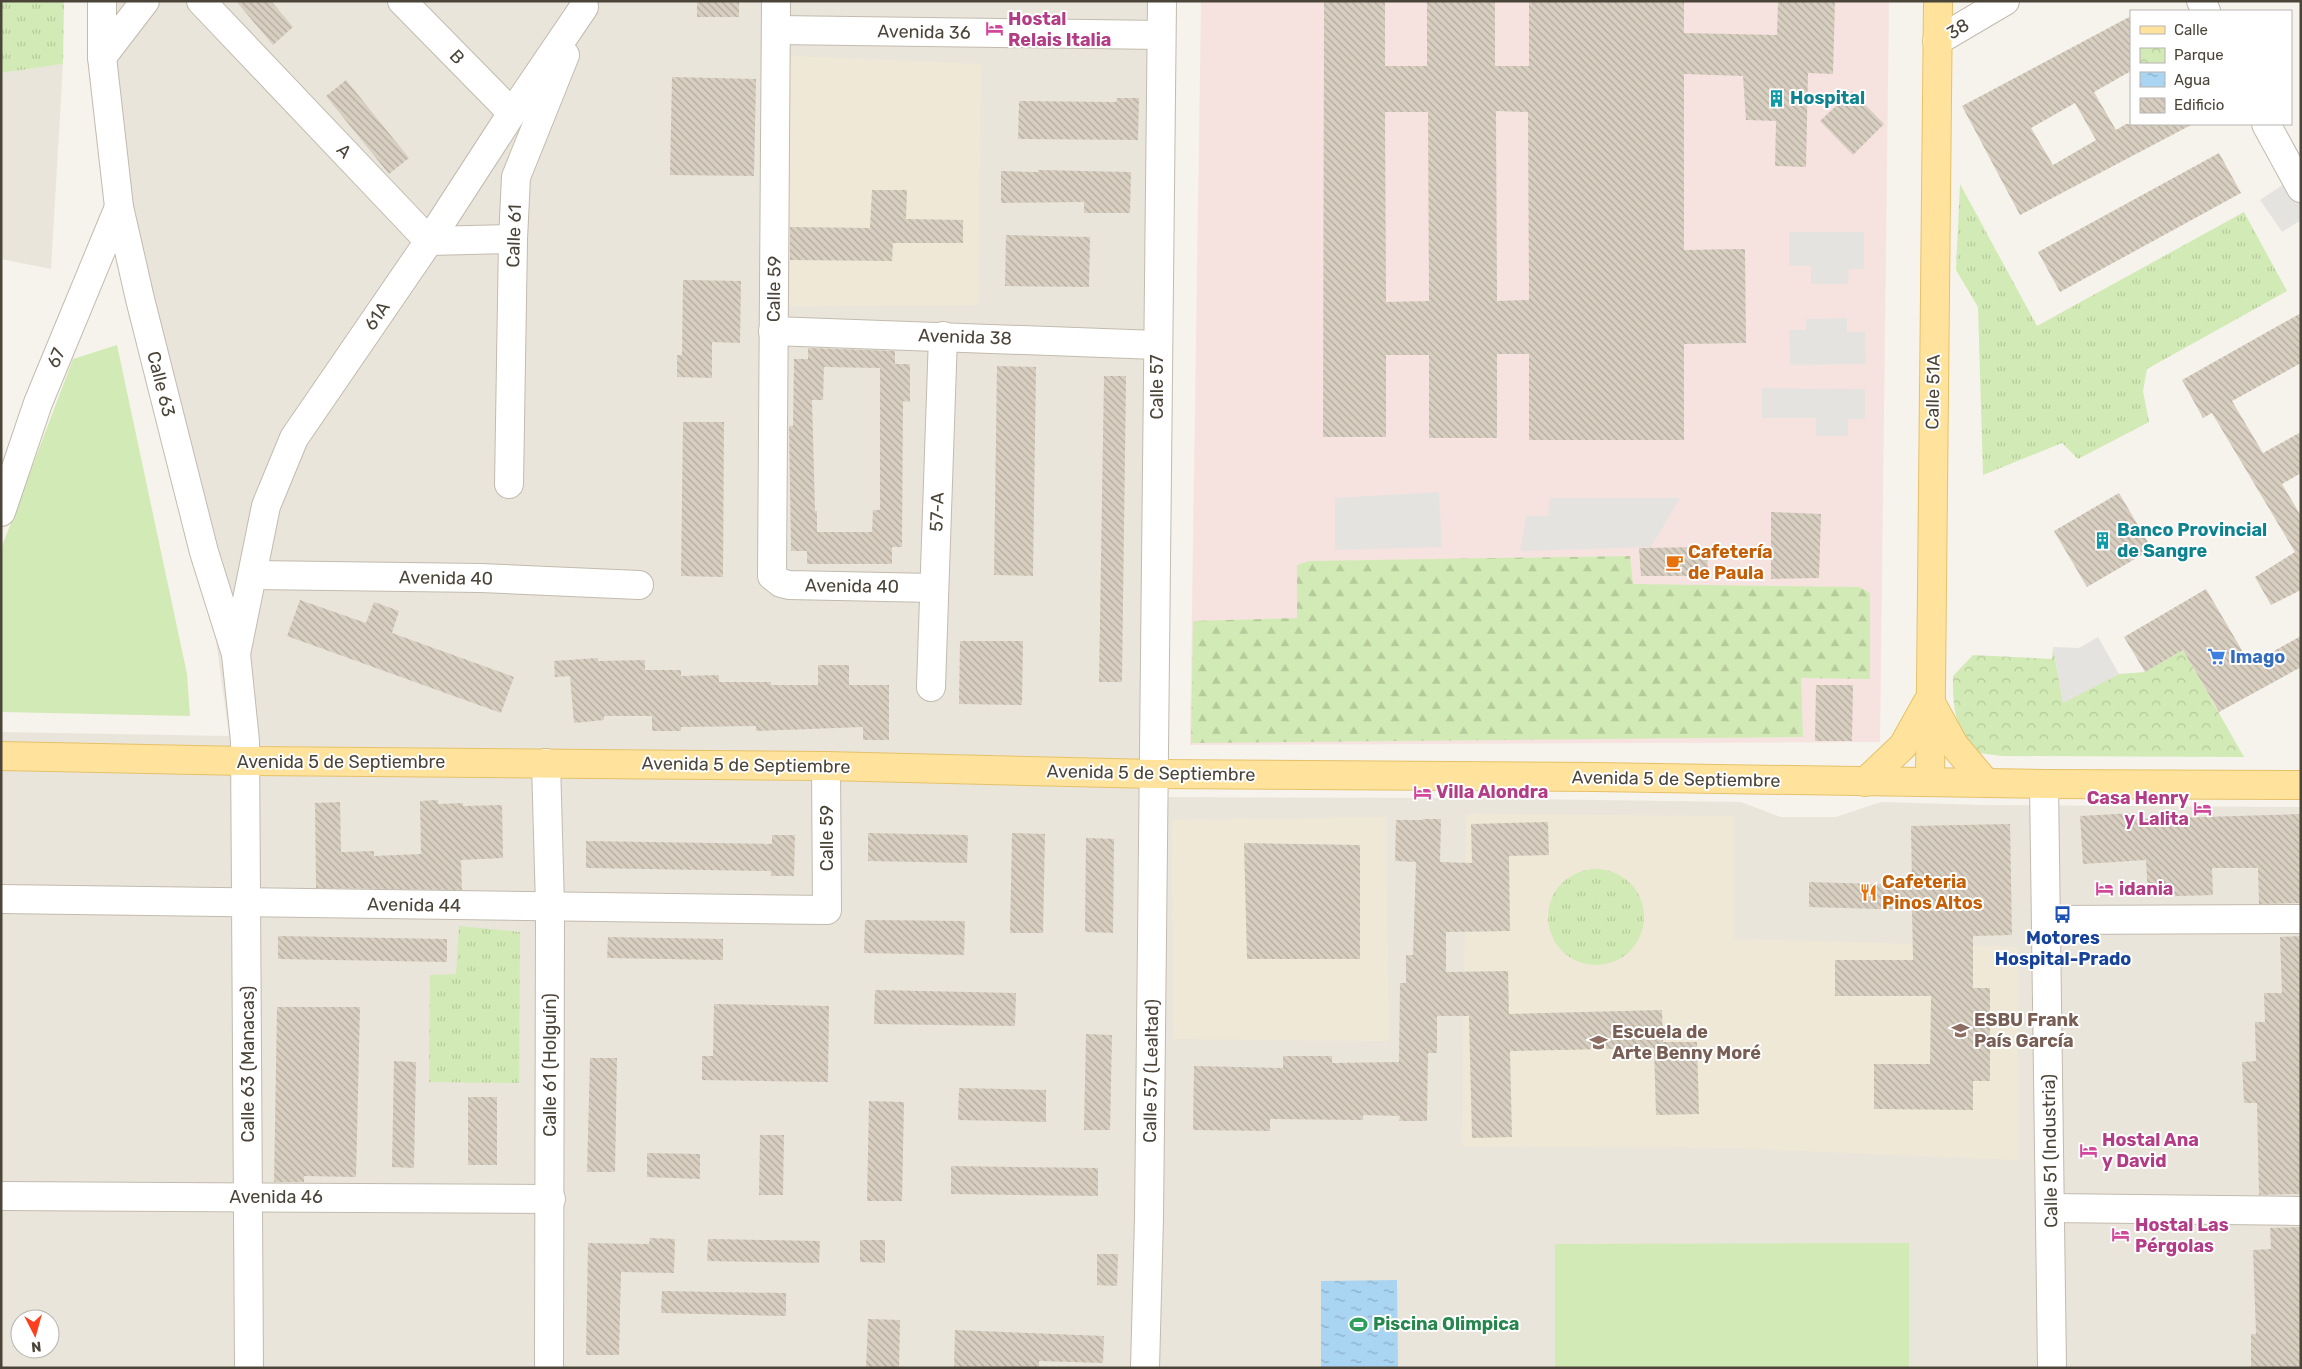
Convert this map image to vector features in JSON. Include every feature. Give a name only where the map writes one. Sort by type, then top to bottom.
[{"type":"main road","name":"Calle 51A","points":[[1930,782],[1929,699],[1938,1]]},
{"type":"main road","points":[[1865,782],[1903,746],[1929,699]]},
{"type":"main road","points":[[1929,699],[1954,745],[1986,783]]},
{"type":"main road","name":"Avenida 5 de Septiembre","points":[[1,756],[245,761],[826,766],[1154,774],[2296,787]]},
{"type":"street","name":"Calle 63","points":[[102,1],[102,57],[119,207],[140,299],[204,552],[236,654],[246,741],[245,761]]},
{"type":"street","points":[[102,57],[145,1]]},
{"type":"street","name":"A","points":[[201,1],[429,241]]},
{"type":"street","name":"B","points":[[402,1],[512,113]]},
{"type":"street","name":"Calle 59","points":[[772,576],[776,1]]},
{"type":"street","name":"Calle 57","points":[[1154,774],[1162,1]]},
{"type":"street","name":"38","points":[[1937,41],[2005,1]]},
{"type":"street","name":"61A","points":[[236,654],[254,575],[266,506],[294,438],[429,241],[583,3]]},
{"type":"street","name":"Calle 61","points":[[509,484],[513,239],[516,177],[583,3]]},
{"type":"street","name":"Avenida 36","points":[[777,30],[1161,35]]},
{"type":"street","points":[[2267,125],[2301,188]]},
{"type":"street","name":"67","points":[[1,512],[38,402],[119,207]]},
{"type":"street","points":[[429,241],[513,239]]},
{"type":"street","name":"Avenida 38","points":[[773,331],[1157,345]]},
{"type":"street","name":"57-A","points":[[931,687],[943,336]]},
{"type":"street","name":"Avenida 40","points":[[254,575],[481,578],[639,585]]},
{"type":"street","name":"Avenida 40","points":[[772,576],[781,583],[789,585],[934,588]]},
{"type":"street","name":"Calle 63 (Manacas)","points":[[245,761],[249,1368]]},
{"type":"street","name":"Calle 61 (Holguín)","points":[[546,763],[550,906],[551,1199],[549,1368]]},
{"type":"street","name":"Calle 59","points":[[826,766],[827,910]]},
{"type":"street","name":"Calle 57 (Lealtad)","points":[[1145,1368],[1149,1218],[1154,774]]},
{"type":"street","name":"Calle 51 (Industria)","points":[[2044,784],[2052,1368]]},
{"type":"street","name":"Avenida 44","points":[[1,900],[827,910]]},
{"type":"street","points":[[2047,920],[2301,919]]},
{"type":"street","name":"Avenida 46","points":[[1,1196],[551,1199]]},
{"type":"street","points":[[2051,1208],[2301,1211]]},
{"type":"shaded area","points":[[112,1],[1155,1],[1154,797],[1456,798],[1741,802],[1781,817],[1836,817],[1881,802],[1984,805],[2301,807],[2301,1368],[1,1368],[1,732],[229,736],[204,552],[111,119]]},
{"type":"shaded area","points":[[1201,1],[1889,1],[1880,742],[1190,745]]},
{"type":"shaded area","points":[[789,56],[981,64],[978,305],[789,306]]},
{"type":"shaded area","points":[[63,64],[51,269],[1,259],[1,73]]},
{"type":"shaded area","points":[[2295,177],[2301,188],[2301,220],[2282,232],[2260,200]]},
{"type":"shaded area","points":[[1789,232],[1864,232],[1864,269],[1849,269],[1848,284],[1811,284],[1811,266],[1789,266]]},
{"type":"shaded area","points":[[1847,318],[1847,332],[1865,332],[1866,364],[1790,365],[1789,330],[1806,330],[1806,319]]},
{"type":"shaded area","points":[[1762,388],[1865,389],[1865,419],[1848,419],[1848,436],[1816,436],[1816,418],[1762,418]]},
{"type":"shaded area","points":[[1439,492],[1442,547],[1335,550],[1335,498]]},
{"type":"shaded area","points":[[1550,498],[1680,498],[1651,547],[1520,551],[1526,516],[1548,516]]},
{"type":"shaded area","points":[[2098,637],[2119,674],[2063,703],[2053,647],[2079,648]]},
{"type":"shaded area","points":[[1466,814],[1734,816],[1734,939],[2018,947],[2018,1160],[1732,1148],[1462,1146]]},
{"type":"shaded area","points":[[1386,817],[1389,1041],[1173,1039],[1172,820]]},
{"type":"green space","points":[[1,1],[64,1],[63,64],[1,73]]},
{"type":"green space","points":[[1960,184],[2037,326],[2244,212],[2287,291],[2147,369],[2143,391],[2149,422],[2078,459],[2062,443],[1983,475],[1978,307],[1956,270]]},
{"type":"green space","points":[[117,345],[187,674],[190,716],[1,712],[1,549],[73,359]]},
{"type":"green space","points":[[1630,556],[1633,584],[1859,587],[1870,593],[1870,679],[1801,678],[1803,737],[1191,743],[1193,621],[1297,618],[1297,565],[1309,561]]},
{"type":"green space","points":[[2053,647],[2063,702],[2119,674],[2145,672],[2183,650],[2244,757],[2002,756],[1978,753],[1964,734],[1956,717],[1953,676],[1973,655],[2052,659]]},
{"type":"green space","points":[[1596,869],[1614,873],[1630,883],[1640,899],[1644,917],[1640,935],[1630,951],[1614,961],[1596,965],[1578,961],[1562,951],[1552,935],[1548,917],[1552,899],[1562,883],[1578,873]]},
{"type":"green space","points":[[459,926],[520,932],[519,1083],[429,1082],[430,975],[456,974]]},
{"type":"green space","points":[[1909,1243],[1909,1368],[1555,1368],[1555,1244]]},
{"type":"water","name":"Piscina Olimpica","points":[[1397,1280],[1398,1368],[1321,1368],[1321,1281]]},
{"type":"building","points":[[236,1],[271,1],[293,27],[273,45]]},
{"type":"building","points":[[697,1],[739,1],[739,17],[697,17]]},
{"type":"building","points":[[1324,1],[1385,1],[1385,66],[1427,66],[1427,1],[1495,1],[1495,66],[1529,66],[1529,1],[1684,1],[1684,33],[1777,35],[1778,1],[1835,1],[1833,74],[1808,73],[1806,167],[1775,166],[1776,121],[1746,120],[1743,76],[1684,74],[1684,250],[1745,249],[1746,343],[1684,344],[1684,440],[1529,440],[1529,354],[1497,354],[1497,438],[1429,438],[1429,355],[1386,355],[1386,437],[1323,437]],"holes":[[[1496,111],[1528,112],[1529,300],[1497,301]],[[1385,112],[1428,112],[1429,301],[1386,302]]]},
{"type":"building","points":[[2130,17],[2130,72],[2094,92],[2116,130],[2126,124],[2191,125],[2020,215],[1962,106]],"holes":[[[2075,103],[2096,140],[2053,165],[2031,128]]]},
{"type":"building","points":[[672,77],[756,79],[754,176],[670,175]]},
{"type":"building","points":[[346,80],[409,158],[389,174],[326,96]]},
{"type":"building","points":[[1852,91],[1884,124],[1853,155],[1820,121]]},
{"type":"building","points":[[1117,98],[1139,98],[1138,140],[1018,139],[1019,101],[1116,102]]},
{"type":"building","points":[[2219,153],[2241,193],[2060,292],[2038,252]]},
{"type":"building","points":[[1038,170],[1131,172],[1130,213],[1084,213],[1084,202],[1001,203],[1001,171],[1038,172]]},
{"type":"building","points":[[872,190],[907,190],[906,219],[963,220],[963,243],[893,243],[892,261],[790,260],[790,227],[870,228]]},
{"type":"building","points":[[1006,235],[1090,237],[1089,287],[1005,286]]},
{"type":"building","points":[[683,280],[741,281],[740,343],[712,342],[712,378],[677,377],[677,355],[682,355]]},
{"type":"building","points":[[2301,313],[2301,363],[2232,401],[2263,453],[2301,432],[2301,473],[2282,484],[2301,516],[2301,590],[2271,605],[2255,577],[2295,552],[2212,413],[2203,418],[2182,380]]},
{"type":"building","points":[[808,348],[895,351],[895,364],[910,364],[910,402],[903,401],[902,547],[892,547],[892,564],[807,564],[807,551],[791,551],[789,426],[793,426],[794,359],[808,359]],"holes":[[[824,367],[880,368],[880,510],[873,510],[872,532],[817,532],[812,400],[823,400]]]},
{"type":"building","points":[[997,366],[1036,367],[1033,576],[994,575]]},
{"type":"building","points":[[1104,376],[1126,376],[1122,682],[1099,682]]},
{"type":"building","points":[[683,422],[724,422],[723,577],[681,576]]},
{"type":"building","name":"Banco Provincial de Sangre","points":[[2119,493],[2152,549],[2087,587],[2054,531]]},
{"type":"building","points":[[1771,512],[1821,514],[1819,578],[1771,579]]},
{"type":"building","name":"Cafetería de Paula","points":[[1707,547],[1708,576],[1641,576],[1639,548]]},
{"type":"building","name":"Imago","points":[[2206,589],[2250,664],[2301,636],[2301,667],[2219,712],[2183,650],[2145,672],[2124,637]]},
{"type":"building","points":[[300,600],[366,623],[374,602],[399,611],[392,633],[514,677],[501,713],[287,636]]},
{"type":"building","points":[[960,641],[1023,641],[1022,705],[959,704]]},
{"type":"building","points":[[598,658],[598,661],[645,660],[645,670],[681,670],[681,676],[719,675],[719,682],[771,682],[771,685],[818,685],[818,665],[849,665],[849,685],[889,685],[889,740],[863,740],[863,727],[756,731],[756,726],[681,727],[681,731],[652,731],[652,716],[604,716],[604,720],[574,723],[570,676],[555,677],[554,661]]},
{"type":"building","points":[[1816,685],[1853,685],[1852,741],[1815,741]]},
{"type":"building","points":[[438,800],[438,804],[463,803],[463,806],[502,805],[503,858],[461,860],[462,890],[316,888],[315,803],[340,802],[341,852],[374,851],[374,856],[421,854],[420,801]]},
{"type":"building","points":[[2134,813],[2135,819],[2301,814],[2301,903],[2259,904],[2258,868],[2212,868],[2213,895],[2148,897],[2146,860],[2083,864],[2080,816]]},
{"type":"building","points":[[1441,819],[1440,862],[1472,863],[1471,824],[1548,822],[1549,855],[1509,856],[1510,931],[1446,932],[1446,972],[1508,971],[1509,1014],[1662,1010],[1663,1042],[1697,1042],[1699,1114],[1656,1115],[1654,1048],[1510,1051],[1512,1137],[1472,1138],[1469,1016],[1437,1016],[1437,1053],[1428,1053],[1427,1121],[1399,1121],[1400,1116],[1363,1115],[1363,1120],[1270,1119],[1270,1131],[1193,1130],[1194,1066],[1283,1068],[1283,1056],[1332,1056],[1332,1063],[1399,1062],[1400,983],[1406,983],[1406,955],[1413,955],[1416,862],[1395,861],[1396,820]]},
{"type":"building","points":[[2010,824],[2012,935],[1973,936],[1973,988],[1990,988],[1990,1081],[1973,1081],[1973,1110],[1874,1109],[1874,1064],[1930,1064],[1931,996],[1835,996],[1835,960],[1913,960],[1912,910],[1809,907],[1809,882],[1912,885],[1911,826]]},
{"type":"building","points":[[868,833],[968,835],[967,863],[868,861]]},
{"type":"building","points":[[1012,833],[1045,834],[1043,933],[1010,933]]},
{"type":"building","points":[[772,835],[795,835],[794,876],[771,876],[771,871],[586,868],[586,841],[772,844]]},
{"type":"building","points":[[1086,838],[1114,839],[1113,933],[1085,932]]},
{"type":"building","points":[[1244,843],[1360,845],[1360,959],[1247,959]]},
{"type":"building","points":[[865,920],[965,921],[964,955],[864,953]]},
{"type":"building","points":[[278,936],[447,939],[447,962],[278,959]]},
{"type":"building","points":[[2301,936],[2301,1194],[2259,1195],[2257,1103],[2244,1103],[2242,1062],[2256,1061],[2255,1022],[2265,1022],[2264,993],[2282,993],[2280,937]]},
{"type":"building","points":[[608,937],[723,939],[723,960],[607,958]]},
{"type":"building","points":[[875,990],[1016,993],[1015,1026],[874,1024]]},
{"type":"building","points":[[714,1004],[829,1006],[828,1082],[702,1080],[702,1056],[713,1056]]},
{"type":"building","points":[[277,1007],[360,1007],[356,1177],[304,1176],[304,1182],[274,1182]]},
{"type":"building","points":[[1086,1034],[1112,1035],[1110,1130],[1084,1130]]},
{"type":"building","points":[[590,1058],[617,1058],[615,1172],[587,1172]]},
{"type":"building","points":[[394,1061],[416,1062],[414,1168],[392,1167]]},
{"type":"building","points":[[959,1088],[1046,1090],[1046,1122],[958,1120]]},
{"type":"building","points":[[468,1097],[497,1097],[497,1165],[468,1165]]},
{"type":"building","points":[[869,1101],[904,1102],[902,1201],[867,1201]]},
{"type":"building","points":[[760,1135],[784,1135],[783,1195],[759,1195]]},
{"type":"building","points":[[647,1153],[700,1154],[700,1179],[647,1177]]},
{"type":"building","points":[[951,1166],[1098,1168],[1098,1196],[951,1194]]},
{"type":"building","points":[[2301,1227],[2301,1368],[2251,1368],[2251,1334],[2256,1334],[2253,1250],[2271,1249],[2270,1228]]},
{"type":"building","points":[[650,1238],[675,1239],[674,1273],[621,1272],[619,1355],[586,1355],[588,1243],[649,1244]]},
{"type":"building","points":[[708,1239],[820,1241],[819,1263],[707,1261]]},
{"type":"building","points":[[860,1240],[885,1240],[885,1263],[860,1262]]},
{"type":"building","points":[[1097,1254],[1118,1254],[1117,1286],[1097,1285]]},
{"type":"building","points":[[662,1291],[786,1293],[786,1316],[661,1313]]},
{"type":"building","points":[[868,1319],[900,1320],[899,1368],[866,1368]]},
{"type":"building","points":[[955,1330],[1104,1336],[1103,1363],[1039,1361],[1039,1368],[954,1368]]},
{"type":"place","name":"Hostal Relais Italia","points":[[994,29]]},
{"type":"place","name":"Hospital","points":[[1776,98]]},
{"type":"place","name":"Banco Provincial de Sangre","points":[[2103,540]]},
{"type":"place","name":"Cafetería de Paula","points":[[1674,562]]},
{"type":"place","name":"Imago","points":[[2216,657]]},
{"type":"place","name":"Villa Alondra","points":[[1422,792]]},
{"type":"place","name":"Casa Henry y Lalita","points":[[2203,808]]},
{"type":"place","name":"idania","points":[[2105,889]]},
{"type":"place","name":"Cafeteria Pinos Altos","points":[[1868,892]]},
{"type":"place","name":"Motores Hospital-Prado","points":[[2063,915]]},
{"type":"place","name":"ESBU Frank País García","points":[[1960,1030]]},
{"type":"place","name":"Escuela de Arte Benny Moré","points":[[1598,1042]]},
{"type":"place","name":"Hostal Ana y David","points":[[2088,1150]]},
{"type":"place","name":"Hostal Las Pérgolas","points":[[2121,1235]]},
{"type":"place","name":"Piscina Olimpica","points":[[1359,1324]]}]
